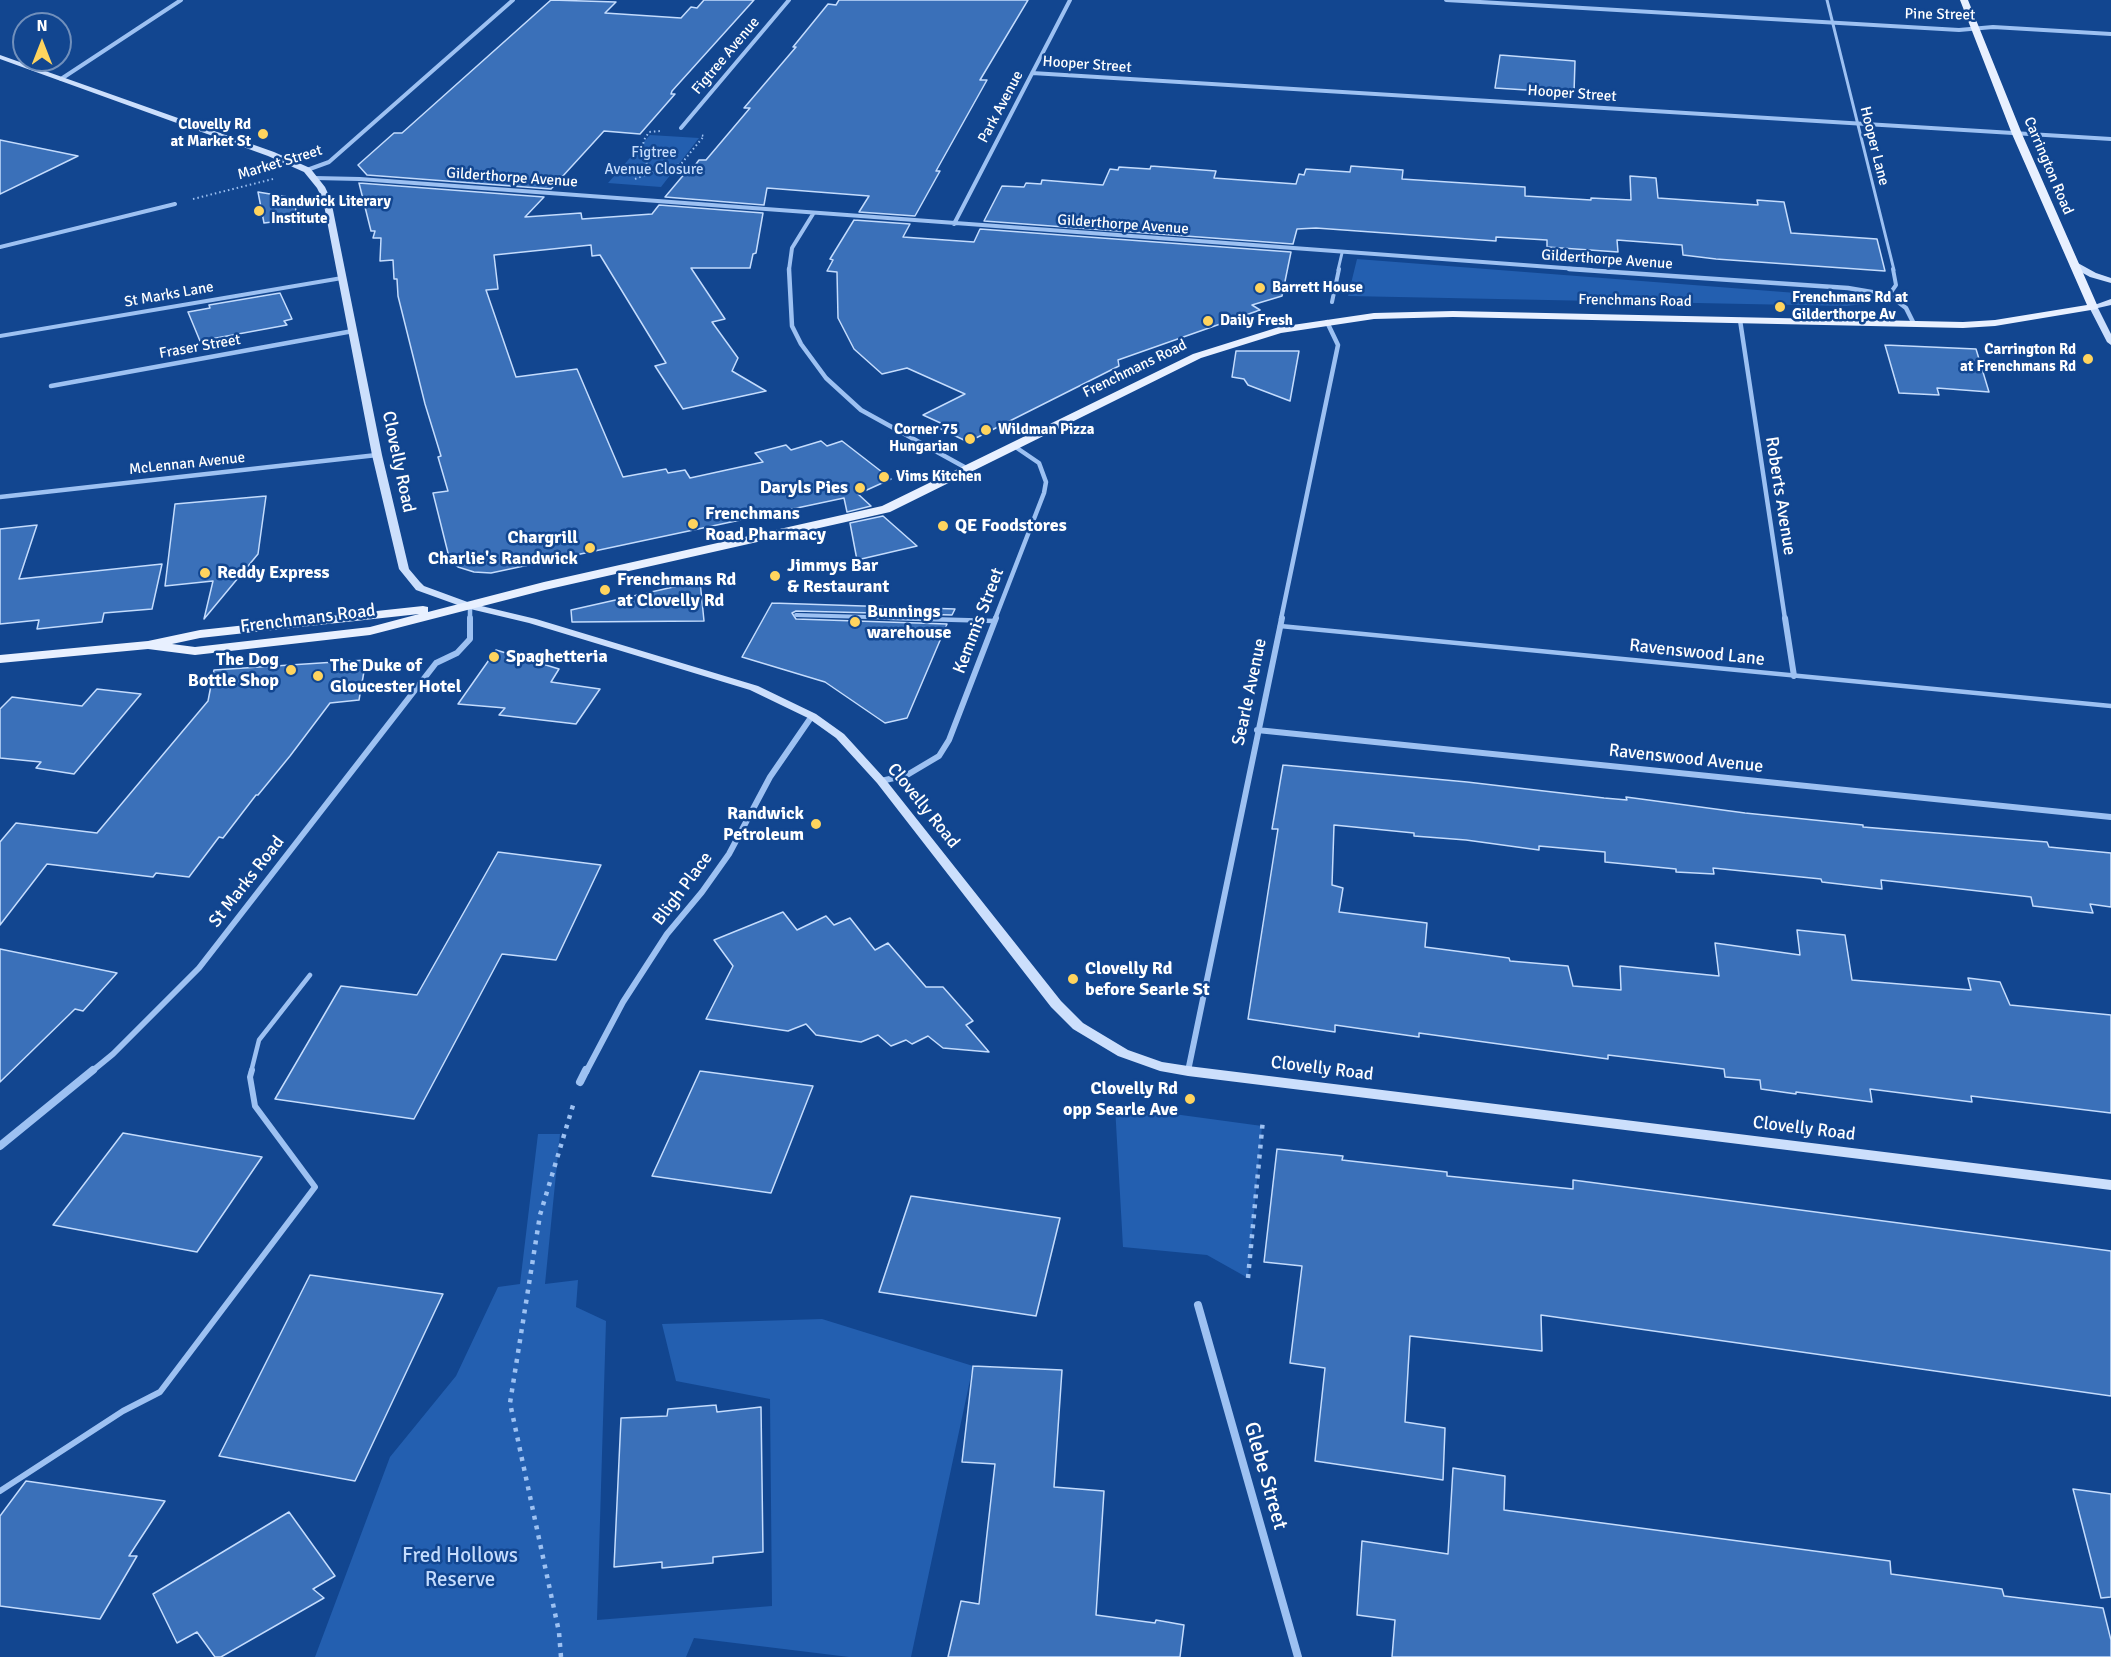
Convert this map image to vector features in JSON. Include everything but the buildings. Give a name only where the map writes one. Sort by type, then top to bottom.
[{"type":"main road","name":"Carrington Road","points":[[1964,0],[2017,134],[2093,307]]},
{"type":"main road","name":"Frenchmans Road","points":[[0,659],[148,645],[195,651],[370,631],[555,584],[886,509],[1197,356],[1279,330],[1328,322],[1413,314],[1914,324],[1995,323],[2093,307]]},
{"type":"street","points":[[61,79],[181,0]]},
{"type":"street","name":"Market Street","points":[[307,170],[335,157],[513,0]]},
{"type":"street","name":"Figtree Avenue","points":[[681,128],[789,0]]},
{"type":"street","name":"Park Avenue","points":[[954,224],[1070,0]]},
{"type":"street","name":"Pine Street","points":[[1446,0],[1959,30],[2002,28],[2111,34]]},
{"type":"street","name":"Clovelly Road","points":[[0,57],[271,154],[307,170],[327,200],[377,455],[404,569],[420,588],[470,606],[532,621],[754,688],[812,716],[840,736],[881,781],[1056,1004],[1078,1026],[1123,1053],[1160,1066],[1188,1071],[2111,1185]]},
{"type":"street","name":"Hooper Street","points":[[1032,73],[2111,139]]},
{"type":"street","name":"Gilderthorpe Avenue","points":[[314,178],[372,180],[1342,253],[1848,288],[1889,295]]},
{"type":"street","points":[[0,247],[175,204]]},
{"type":"street","points":[[813,213],[792,248],[788,275],[792,326],[801,344],[826,378],[861,410],[968,469]]},
{"type":"street","points":[[2073,264],[2093,275],[2111,281]]},
{"type":"street","points":[[1889,295],[1906,308],[1914,324]]},
{"type":"street","points":[[2093,307],[2111,302]]},
{"type":"street","name":"Carrington Road","points":[[2093,307],[2111,342]]},
{"type":"street","name":"Roberts Avenue","points":[[1740,320],[1794,676]]},
{"type":"street","name":"Searle Avenue","points":[[1188,1071],[1338,345],[1328,322]]},
{"type":"street","name":"Fraser Street","points":[[51,386],[353,331]]},
{"type":"street","name":"Kemmis Street","points":[[881,781],[907,775],[923,767],[946,747],[1044,493],[1046,482],[1039,463],[1014,446]]},
{"type":"street","name":"McLennan Avenue","points":[[0,497],[377,455]]},
{"type":"street","name":"St Marks Road","points":[[0,1146],[113,1054],[199,968],[436,663],[457,652],[470,639],[470,606]]},
{"type":"street","name":"Bligh Place","points":[[580,1082],[623,1002],[668,934],[729,854],[770,777],[812,716]]},
{"type":"street","name":"Ravenswood Avenue","points":[[1257,730],[2111,817]]},
{"type":"street","name":"Glebe Street","points":[[1198,1305],[1298,1657]]},
{"type":"lane","name":"Hooper Lane","points":[[1827,0],[1896,279],[1896,285],[1889,295]]},
{"type":"lane","points":[[1332,302],[1342,253]]},
{"type":"lane","name":"St Marks Lane","points":[[0,336],[342,278]]},
{"type":"lane","points":[[796,615],[994,621]]},
{"type":"lane","name":"Ravenswood Lane","points":[[1280,626],[2111,706]]},
{"type":"lane","points":[[0,1491],[123,1410],[160,1392],[315,1187],[255,1106],[250,1077],[259,1040],[310,975]]},
{"type":"path","points":[[643,175],[641,171],[647,164],[641,154],[644,140],[649,132],[681,128]]},
{"type":"path","points":[[631,182],[643,175],[681,164]]},
{"type":"path","name":"Market Street","points":[[175,204],[307,170]]},
{"type":"path","points":[[561,1657],[559,1632],[510,1403],[540,1215],[580,1082]]},
{"type":"path","points":[[1248,1278],[1263,1119]]},
{"type":"green space","name":"Figtree Avenue Closure","points":[[650,135],[699,138],[661,187],[608,183]]},
{"type":"green space","points":[[1357,259],[1861,298],[1863,304],[1846,306],[1348,296]]},
{"type":"green space","points":[[1115,1106],[1262,1126],[1248,1278],[1207,1255],[1123,1247]]},
{"type":"green space","name":"Fred Hollows Reserve","points":[[538,1134],[560,1134],[545,1284],[578,1280],[576,1307],[606,1321],[597,1620],[772,1606],[770,1399],[676,1381],[662,1324],[822,1319],[973,1366],[911,1657],[849,1657],[694,1638],[686,1657],[315,1657],[390,1457],[456,1376],[498,1287],[520,1284]]},
{"type":"place","name":"Clovelly Rd at Market St","points":[[263,134]]},
{"type":"place","name":"Randwick Literary Institute","points":[[259,211]]},
{"type":"place","name":"Barrett House","points":[[1260,288]]},
{"type":"place","name":"Frenchmans Rd at Gilderthorpe Av","points":[[1780,307]]},
{"type":"place","name":"Daily Fresh","points":[[1208,321]]},
{"type":"place","name":"Carrington Rd at Frenchmans Rd","points":[[2088,359]]},
{"type":"place","name":"Wildman Pizza","points":[[986,430]]},
{"type":"place","name":"Corner 75 Hungarian","points":[[970,439]]},
{"type":"place","name":"Vims Kitchen","points":[[884,477]]},
{"type":"place","name":"Daryls Pies","points":[[860,488]]},
{"type":"place","name":"Frenchmans Road Pharmacy","points":[[693,524]]},
{"type":"place","name":"QE Foodstores","points":[[943,526]]},
{"type":"place","name":"Chargrill Charlie's Randwick","points":[[590,548]]},
{"type":"place","name":"Reddy Express","points":[[205,573]]},
{"type":"place","name":"Jimmys Bar & Restaurant","points":[[775,576]]},
{"type":"place","name":"Frenchmans Rd at Clovelly Rd","points":[[605,590]]},
{"type":"place","name":"Bunnings warehouse","points":[[855,622]]},
{"type":"place","name":"Spaghetteria","points":[[494,657]]},
{"type":"place","name":"The Dog Bottle Shop","points":[[291,670]]},
{"type":"place","name":"The Duke of Gloucester Hotel","points":[[318,676]]},
{"type":"place","name":"Randwick Petroleum","points":[[816,824]]},
{"type":"place","name":"Clovelly Rd before Searle St","points":[[1073,979]]},
{"type":"place","name":"Clovelly Rd opp Searle Ave","points":[[1190,1099]]}]
